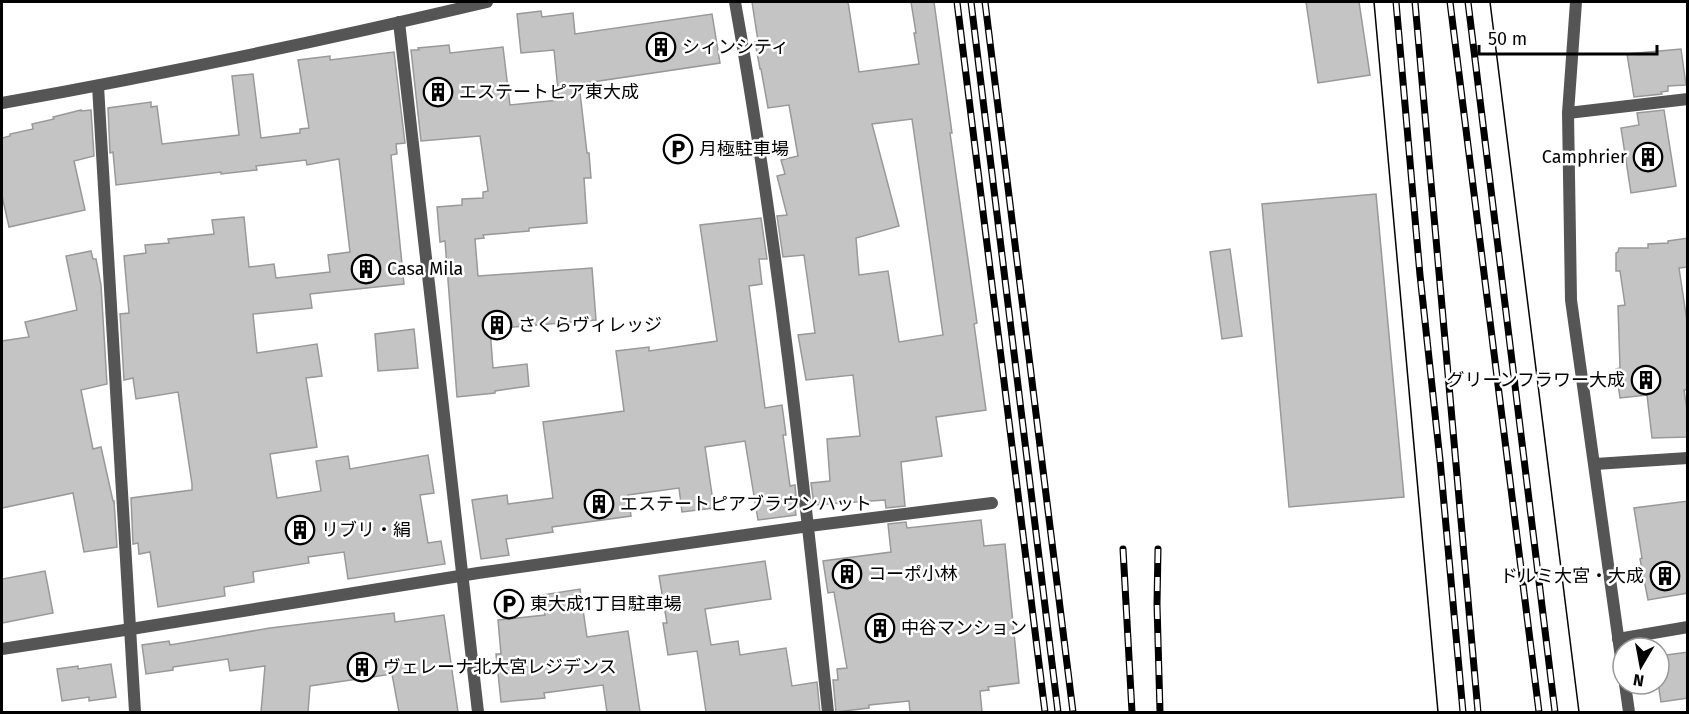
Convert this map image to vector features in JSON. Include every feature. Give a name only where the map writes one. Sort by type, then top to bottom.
[{"type":"street","points":[[2,103],[98,86],[487,2]]},
{"type":"street","points":[[735,2],[778,268],[809,526],[828,712]]},
{"type":"street","points":[[1576,2],[1568,114],[1571,300],[1618,636]]},
{"type":"street","points":[[399,22],[478,712]]},
{"type":"street","points":[[98,86],[135,712]]},
{"type":"street","points":[[1568,114],[1688,99]]},
{"type":"street","points":[[1595,464],[1688,458]]},
{"type":"street","points":[[2,648],[462,575],[809,526],[992,503]]},
{"type":"street","points":[[1636,636],[1688,627]]},
{"type":"street","points":[[1627,696],[1629,712]]},
{"type":"building","points":[[752,2],[848,2],[859,72],[919,64],[911,2],[934,2],[977,323],[974,324],[986,410],[936,417],[942,456],[901,462],[905,506],[886,508],[885,500],[814,505],[811,483],[830,481],[827,439],[860,436],[853,375],[806,380],[798,335],[815,333],[804,255],[783,257],[777,216],[787,215],[777,176],[785,174],[781,160],[798,156],[789,105],[768,108],[755,42],[758,41]],"holes":[[[912,119],[943,335],[899,342],[888,271],[859,275],[856,238],[899,226],[872,124]]]},
{"type":"building","points":[[1306,2],[1359,2],[1370,75],[1318,83]]},
{"type":"building","points":[[541,11],[542,17],[573,13],[575,34],[712,14],[720,63],[579,84],[591,178],[584,178],[587,223],[529,228],[529,231],[483,235],[484,238],[475,239],[478,276],[592,268],[596,320],[490,329],[493,368],[527,364],[529,386],[457,397],[445,241],[440,242],[437,207],[462,205],[462,199],[483,198],[483,192],[488,191],[480,136],[421,141],[411,50],[449,45],[450,53],[503,47],[510,105],[559,100],[554,50],[521,53],[517,14]]},
{"type":"building","points":[[1681,49],[1686,85],[1668,86],[1668,91],[1661,92],[1662,94],[1634,97],[1627,54]]},
{"type":"building","points":[[394,52],[405,143],[396,144],[397,154],[391,155],[404,284],[310,294],[312,308],[253,314],[257,353],[317,344],[322,376],[306,378],[317,447],[270,454],[277,498],[321,491],[316,461],[348,456],[350,469],[428,455],[434,493],[420,495],[428,543],[441,541],[445,564],[348,579],[344,552],[308,557],[309,563],[253,572],[254,582],[224,587],[225,596],[158,607],[150,552],[139,554],[138,543],[133,544],[131,498],[192,490],[192,484],[178,392],[136,399],[133,378],[124,380],[120,314],[129,313],[124,256],[146,253],[145,245],[169,243],[168,239],[214,234],[212,220],[244,217],[249,267],[274,264],[276,278],[330,272],[328,255],[350,252],[339,159],[307,165],[306,160],[256,166],[257,170],[221,174],[221,172],[116,185],[113,152],[110,153],[108,108],[151,102],[151,107],[157,106],[162,144],[239,135],[232,76],[253,74],[261,138],[300,133],[300,129],[309,128],[298,60],[330,56],[330,60]]},
{"type":"building","points":[[81,110],[91,110],[94,156],[74,161],[85,210],[9,227],[2,196],[2,138],[33,129],[32,124]]},
{"type":"building","name":"Camphrier","points":[[1664,110],[1676,186],[1631,193],[1621,128],[1639,125],[1637,113]]},
{"type":"building","points":[[1376,194],[1404,497],[1289,507],[1262,204]]},
{"type":"building","points":[[761,218],[767,259],[759,259],[762,284],[749,286],[765,408],[782,405],[786,435],[783,435],[790,486],[795,485],[796,515],[758,520],[745,441],[705,447],[714,508],[682,512],[679,488],[628,495],[631,516],[552,527],[553,532],[506,539],[509,555],[481,559],[472,500],[507,495],[508,504],[553,498],[543,422],[624,411],[616,351],[649,347],[649,351],[717,341],[700,225]]},
{"type":"building","points":[[1688,238],[1688,267],[1679,268],[1688,328],[1688,390],[1684,390],[1688,437],[1652,438],[1647,395],[1620,398],[1616,369],[1620,368],[1618,306],[1625,305],[1620,271],[1616,271],[1616,253],[1619,248],[1648,248],[1648,244],[1668,243],[1668,241]]},
{"type":"building","points":[[1230,249],[1242,336],[1222,339],[1210,252]]},
{"type":"building","points":[[91,251],[93,259],[96,259],[101,285],[107,384],[81,390],[93,449],[101,447],[114,501],[117,547],[84,552],[73,493],[2,508],[2,341],[29,337],[25,322],[77,310],[66,256]]},
{"type":"building","points":[[414,329],[418,368],[378,371],[375,334]]},
{"type":"building","points":[[1688,501],[1688,593],[1648,600],[1634,508]]},
{"type":"building","points":[[981,520],[984,546],[1005,544],[1019,683],[988,687],[989,690],[980,691],[982,712],[910,712],[909,701],[869,705],[869,708],[836,712],[833,680],[838,680],[837,669],[847,668],[834,592],[828,593],[823,561],[891,552],[888,524],[906,522],[907,528]]},
{"type":"building","points":[[765,561],[771,599],[705,609],[711,645],[738,641],[740,655],[786,648],[792,686],[817,682],[820,712],[706,712],[697,651],[668,655],[663,623],[667,623],[659,576]]},
{"type":"building","points":[[45,571],[53,613],[2,623],[2,579]]},
{"type":"building","points":[[580,589],[587,637],[628,631],[640,712],[607,712],[603,685],[544,693],[545,698],[501,702],[496,654],[501,654],[498,620],[545,615],[542,595]]},
{"type":"building","name":"ヴェレーナ北大宮レジデンス","points":[[394,613],[395,622],[444,615],[458,712],[399,712],[392,674],[310,686],[308,712],[261,712],[265,666],[230,671],[228,659],[173,667],[173,670],[146,674],[142,645],[169,641],[170,645],[270,628]]},
{"type":"building","points":[[1688,652],[1688,698],[1661,702],[1660,696],[1671,696],[1671,654]]},
{"type":"building","points":[[111,664],[116,697],[89,701],[89,697],[62,701],[57,669],[78,666],[78,669]]},
{"type":"tram line","points":[[1374,2],[1438,712]]},
{"type":"tram line","points":[[1490,2],[1579,712]]},
{"type":"railway","points":[[957,2],[1045,712]]},
{"type":"railway","points":[[971,2],[1058,712]]},
{"type":"railway","points":[[985,2],[1073,712]]},
{"type":"railway","points":[[1396,2],[1463,712]]},
{"type":"railway","points":[[1415,2],[1478,712]]},
{"type":"railway","points":[[1450,2],[1539,712]]},
{"type":"railway","points":[[1468,2],[1555,712]]},
{"type":"railway","points":[[1123,549],[1132,712]]},
{"type":"railway","points":[[1158,549],[1160,712]]},
{"type":"place","name":"シィンシティ","points":[[661,47]]},
{"type":"place","name":"エステートピア東大成","points":[[438,92]]},
{"type":"place","name":"月極駐車場","points":[[678,149]]},
{"type":"place","name":"Camphrier","points":[[1648,157]]},
{"type":"place","name":"Casa Mila","points":[[366,269]]},
{"type":"place","name":"さくらヴィレッジ","points":[[497,325]]},
{"type":"place","name":"グリーンフラワー大成","points":[[1646,380]]},
{"type":"place","name":"エステートピアブラウンハット","points":[[599,504]]},
{"type":"place","name":"リブリ・絹","points":[[300,530]]},
{"type":"place","name":"コーポ小林","points":[[847,574]]},
{"type":"place","name":"ドルミ大宮・大成","points":[[1665,576]]},
{"type":"place","name":"東大成1丁目駐車場","points":[[509,604]]},
{"type":"place","name":"中谷マンション","points":[[880,628]]},
{"type":"place","name":"ヴェレーナ北大宮レジデンス","points":[[362,667]]}]
